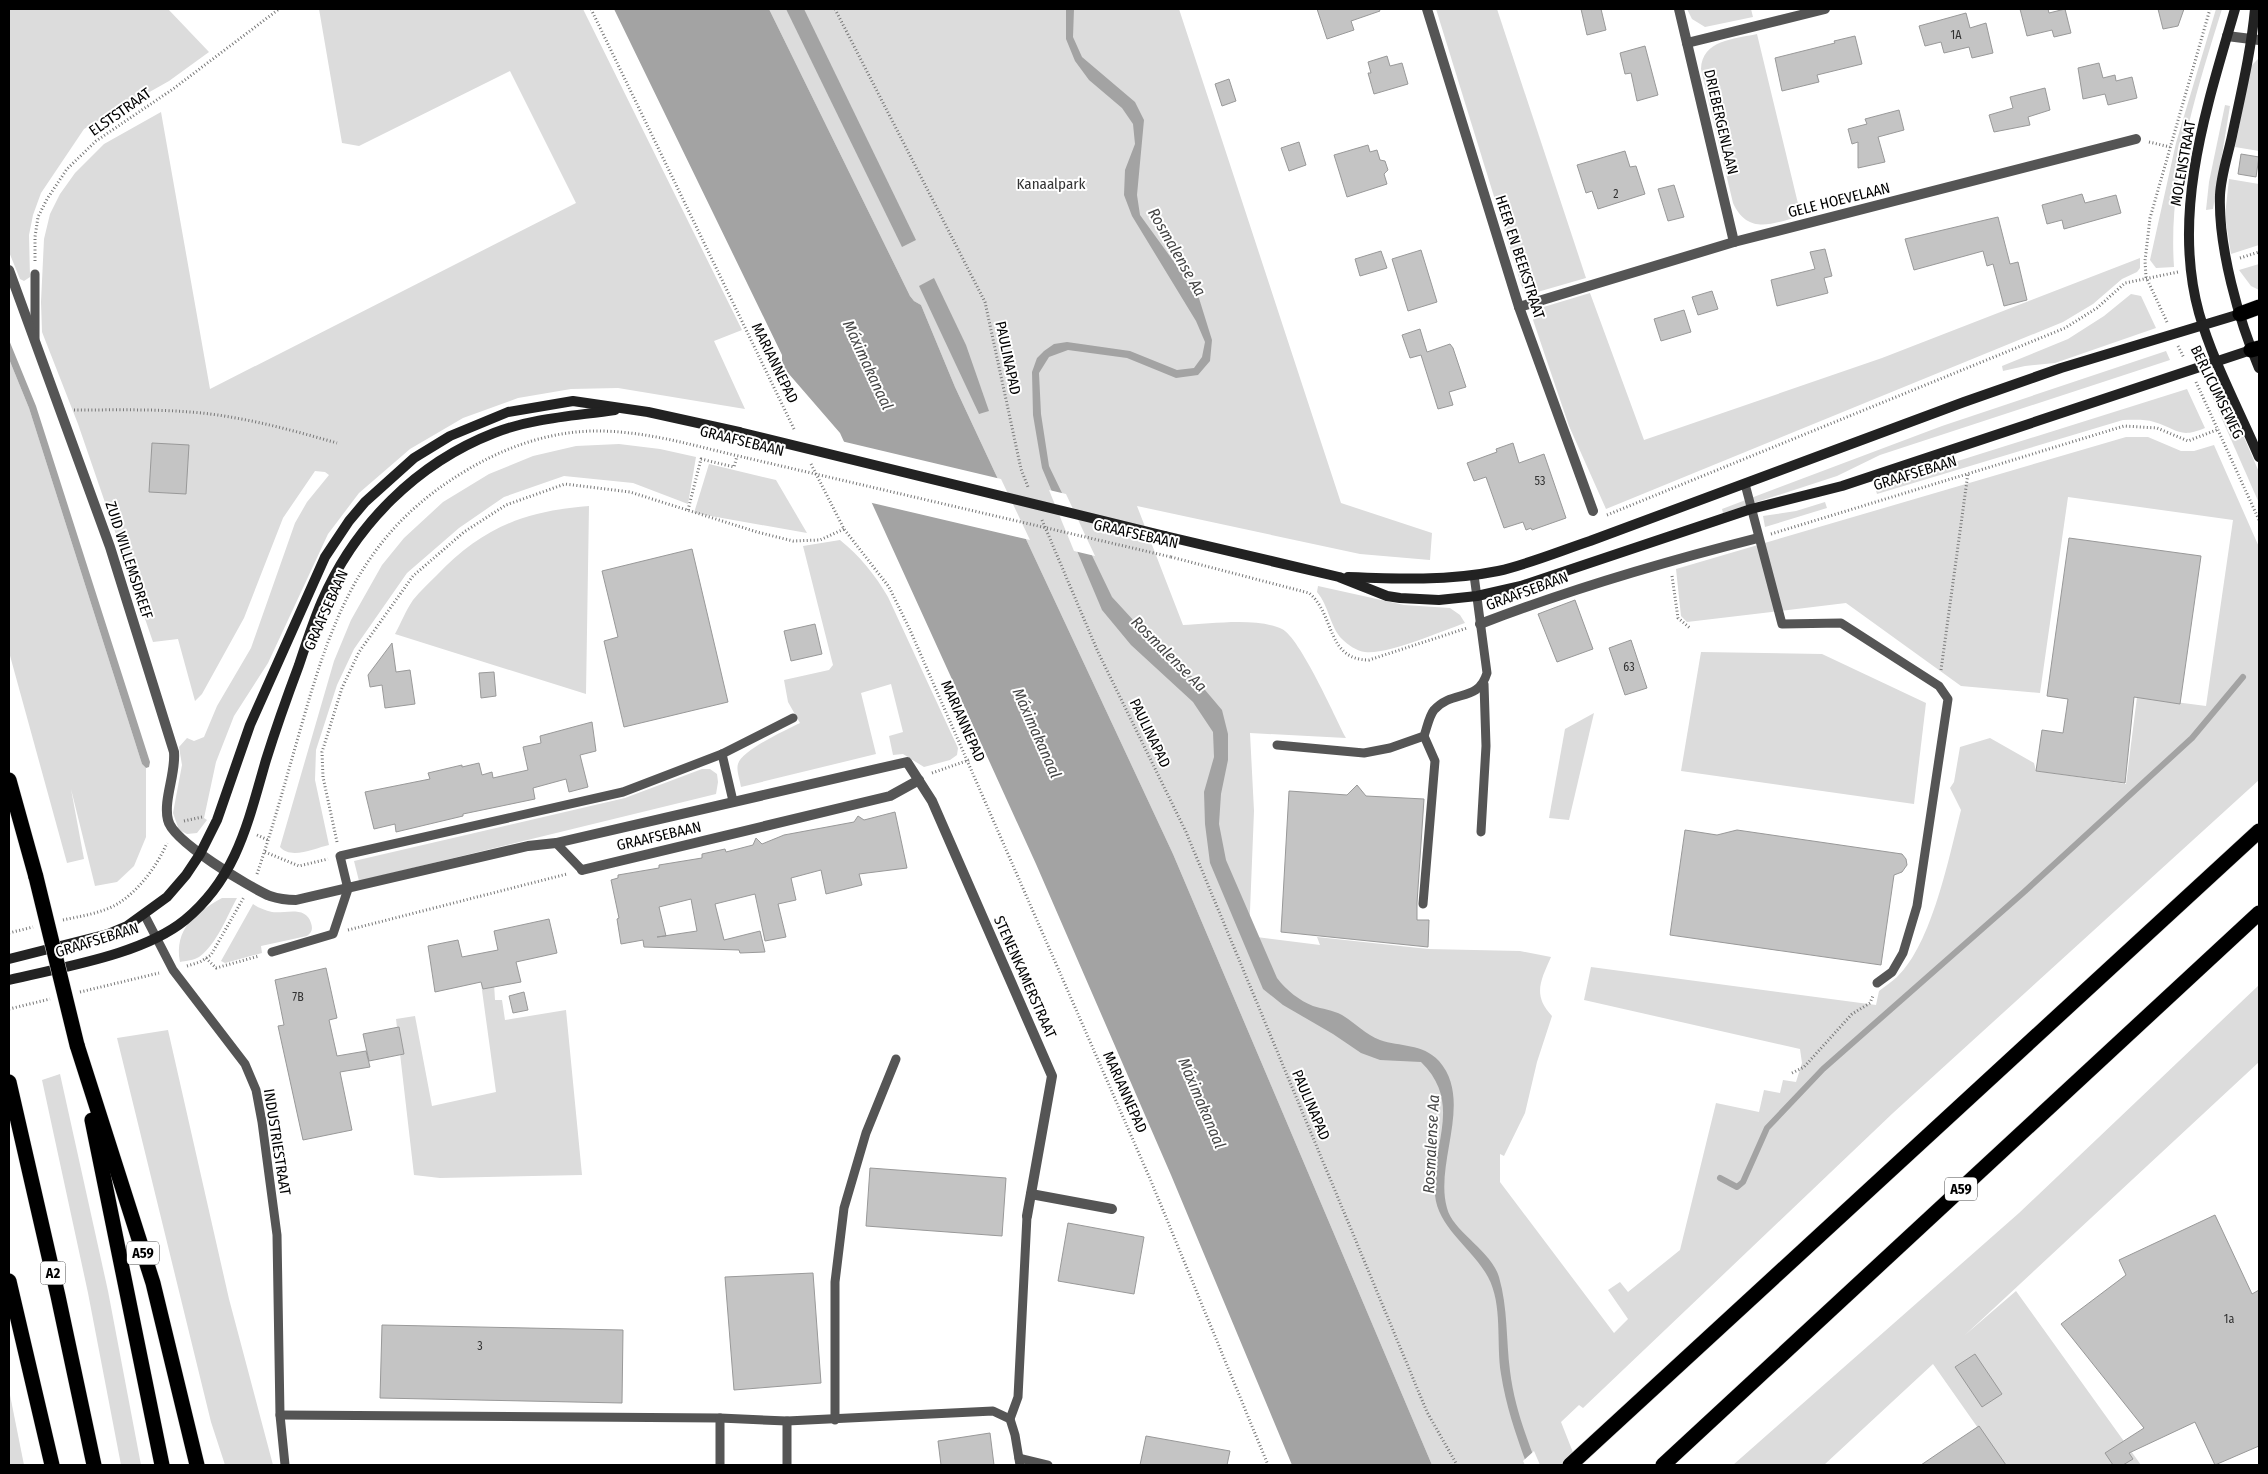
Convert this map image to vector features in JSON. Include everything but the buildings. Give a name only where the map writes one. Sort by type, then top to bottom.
[{"type":"highway","points":[[2240,314],[2259,308]]},
{"type":"highway","points":[[9,780],[36,877],[77,1045],[162,1465]]},
{"type":"highway","points":[[1570,1465],[2259,831]]},
{"type":"highway","name":"A59","points":[[1664,1465],[2259,913]]},
{"type":"highway","name":"A59","points":[[77,1045],[152,1283],[197,1465]]},
{"type":"highway","name":"A2","points":[[9,1082],[94,1465]]},
{"type":"highway","points":[[9,1281],[52,1465]]},
{"type":"main road","name":"MOLENSTRAAT","points":[[2204,327],[2190,269],[2189,212],[2194,174],[2235,9]]},
{"type":"main road","points":[[2255,9],[2256,40],[2220,194],[2223,240],[2240,314],[2255,349],[2259,368]]},
{"type":"main road","name":"GRAAFSEBAAN","points":[[1339,577],[1415,579],[1474,575],[1512,567],[1590,542],[2052,371],[2204,327],[2240,314]]},
{"type":"main road","name":"BERLICUMSEWEG","points":[[2204,327],[2259,457]]},
{"type":"main road","name":"GRAAFSEBAAN","points":[[9,959],[108,934],[127,926],[167,897],[200,854],[217,820],[250,725],[312,584],[335,541],[365,502],[390,477],[433,445],[469,427],[508,412],[573,401],[648,412],[739,432],[1339,577],[1386,596],[1439,600],[1477,596],[1520,586],[1751,509],[1842,486],[2255,349]]},
{"type":"main road","name":"GRAAFSEBAAN","points":[[9,980],[112,954],[156,936],[182,922],[220,884],[246,831],[274,732],[322,602],[342,564],[365,528],[414,479],[452,452],[518,425],[620,409]]},
{"type":"street","name":"HEER EN BEEKSTRAAT","points":[[1427,9],[1519,308],[1597,514]]},
{"type":"street","name":"DRIEBERGENLAAN","points":[[1679,9],[1734,242]]},
{"type":"street","points":[[1687,43],[1825,9]]},
{"type":"street","points":[[2227,36],[2256,40]]},
{"type":"street","name":"GELE HOEVELAAN","points":[[1519,308],[1734,242],[2136,139]]},
{"type":"street","name":"ZUID WILLEMSDREEF","points":[[9,270],[110,547],[174,752],[174,769],[167,812],[172,832]]},
{"type":"street","name":"GRAAFSEBAAN","points":[[1480,624],[1531,604],[1668,561],[1758,538]]},
{"type":"street","name":"GRAAFSEBAAN","points":[[200,854],[268,895],[284,900],[309,899],[528,846],[556,843],[907,762],[919,780],[890,796],[582,870]]},
{"type":"street","name":"STENENKAMERSTRAAT","points":[[919,780],[932,801],[1052,1076],[1027,1216]]},
{"type":"street","points":[[172,832],[193,851],[200,854]]},
{"type":"street","points":[[1031,1194],[1112,1209]]},
{"type":"lane","points":[[34,274],[35,338]]},
{"type":"lane","points":[[1745,484],[1782,624],[1841,623],[1939,686],[1948,699],[1917,906],[1903,953],[1892,972],[1877,983]]},
{"type":"lane","points":[[1474,575],[1487,673],[1484,684],[1486,746],[1481,832]]},
{"type":"lane","points":[[1423,904],[1435,761],[1424,736],[1433,711],[1445,700],[1474,692],[1484,684]]},
{"type":"lane","points":[[272,952],[333,934],[348,889],[340,856],[623,792],[722,754],[794,718]]},
{"type":"lane","points":[[1277,746],[1364,753],[1390,748],[1424,736]]},
{"type":"lane","points":[[722,754],[733,801]]},
{"type":"lane","points":[[556,843],[582,870]]},
{"type":"lane","name":"INDUSTRIESTRAAT","points":[[144,914],[174,970],[245,1064],[256,1090],[277,1235],[280,1415],[284,1465]]},
{"type":"lane","points":[[835,1420],[835,1282],[844,1208],[866,1133],[896,1059]]},
{"type":"lane","points":[[1027,1216],[1018,1397],[1010,1420],[1015,1435],[1019,1461],[1048,1465]]},
{"type":"lane","points":[[280,1415],[720,1418],[787,1421],[994,1412],[1010,1420]]},
{"type":"lane","points":[[720,1418],[720,1465]]},
{"type":"lane","points":[[787,1421],[787,1465]]},
{"type":"path","name":"ELSTSTRAAT","points":[[34,274],[35,237],[38,217],[47,199],[68,169],[96,140],[173,89],[279,9]]},
{"type":"path","name":"MARIANNEPAD","points":[[591,9],[798,438]]},
{"type":"path","name":"PAULINAPAD","points":[[835,9],[985,302],[1021,469],[1028,487]]},
{"type":"path","points":[[2146,277],[2145,265],[2150,218],[2210,9]]},
{"type":"path","points":[[2136,139],[2170,146]]},
{"type":"path","points":[[2228,261],[2259,252]]},
{"type":"path","points":[[1597,514],[2065,328],[2096,308],[2125,283],[2190,269]]},
{"type":"path","name":"BERLICUMSEWEG","points":[[2146,277],[2219,429],[2259,520]]},
{"type":"path","points":[[61,410],[116,410],[221,416],[290,430],[337,443]]},
{"type":"path","name":"GRAAFSEBAAN","points":[[1758,538],[2124,426],[2157,428],[2188,441],[2219,429]]},
{"type":"path","name":"GRAAFSEBAAN","points":[[206,958],[211,955],[251,885],[264,852],[318,664],[353,583],[377,548],[412,510],[434,491],[480,462],[503,451],[550,436],[598,431],[639,433],[1171,558],[1309,593],[1319,603],[1335,642],[1350,656],[1363,660],[1369,660],[1480,624]]},
{"type":"path","points":[[688,510],[701,459],[734,467],[737,456]]},
{"type":"path","name":"MARIANNEPAD","points":[[807,456],[844,529],[889,586],[969,760],[1151,1181],[1268,1465]]},
{"type":"path","points":[[1939,686],[1968,473]]},
{"type":"path","points":[[264,852],[299,866],[340,856],[323,778],[322,752],[342,688],[359,652],[414,576],[464,532],[506,505],[565,484],[630,492],[757,532],[793,541],[820,540],[844,529]]},
{"type":"path","name":"PAULINAPAD","points":[[1040,515],[1098,652],[1186,832],[1427,1412],[1457,1465]]},
{"type":"path","points":[[1668,561],[1678,618],[1691,629]]},
{"type":"path","points":[[919,780],[969,760]]},
{"type":"path","name":"GRAAFSEBAAN","points":[[56,922],[101,910],[118,903],[153,870],[172,832]]},
{"type":"path","points":[[333,934],[582,870]]},
{"type":"path","points":[[9,933],[37,926]]},
{"type":"path","points":[[119,983],[174,970],[206,958],[216,968],[272,952]]},
{"type":"path","points":[[1792,1073],[1804,1067],[1852,1014],[1870,1003],[1877,983]]},
{"type":"green space","points":[[9,9],[168,9],[209,52],[169,81],[84,129],[41,193],[33,215],[29,235],[30,277],[24,281],[20,279],[9,252]]},
{"type":"green space","points":[[319,9],[583,9],[742,330],[714,341],[745,409],[618,388],[571,389],[518,398],[463,418],[410,449],[359,493],[328,534],[268,663],[234,716],[216,762],[204,818],[207,820],[197,833],[187,834],[179,830],[173,813],[182,765],[179,747],[187,738],[194,741],[204,737],[217,706],[251,648],[295,523],[307,502],[329,475],[325,472],[315,471],[283,518],[244,618],[202,694],[195,701],[178,639],[153,642],[78,424],[42,332],[41,302],[44,239],[50,214],[60,194],[75,173],[104,144],[161,112],[210,389],[576,203],[510,71],[359,146],[342,143]]},
{"type":"green space","name":"Kanaalpark","points":[[769,9],[1179,9],[1341,503],[1432,533],[1430,560],[1360,554],[1137,506],[1183,625],[1247,622],[1272,625],[1282,629],[1289,635],[1307,662],[1346,738],[1250,733],[1254,811],[1249,936],[1320,945],[1317,937],[1428,949],[1520,951],[1551,957],[1544,973],[1540,994],[1542,1001],[1552,1016],[1537,1062],[1525,1113],[1504,1156],[1500,1154],[1500,1182],[1614,1333],[1628,1319],[1608,1290],[1620,1282],[1628,1292],[1680,1250],[1716,1103],[1759,1112],[1764,1090],[1780,1093],[1783,1080],[1796,1082],[1802,1063],[1800,1049],[1584,1000],[1591,967],[1876,1005],[1879,991],[1897,977],[1920,944],[1938,899],[1961,810],[1950,788],[1954,782],[1960,747],[1990,738],[2034,763],[2036,771],[2126,784],[2137,697],[2206,706],[2233,520],[2068,497],[2040,693],[1961,686],[1846,603],[1687,622],[1681,616],[1676,569],[2126,437],[2148,437],[2181,451],[2194,451],[2214,445],[2259,547],[2259,780],[1893,1113],[1583,1408],[1579,1405],[1561,1422],[1578,1465],[1432,1465],[1173,854],[955,387],[921,305],[910,296]]},
{"type":"green space","points":[[1436,9],[1497,9],[1586,278],[1534,293],[1525,291],[1522,287]]},
{"type":"green space","points":[[1687,9],[1751,9],[1753,17],[1705,27],[1692,19]]},
{"type":"green space","points":[[2216,9],[2222,9],[2194,104],[2180,168],[2173,234],[2174,267],[2156,268],[2150,260],[2176,143]]},
{"type":"green space","points":[[1757,34],[1801,216],[1763,225],[1746,220],[1733,203],[1701,69],[1703,59],[1713,46],[1721,42]]},
{"type":"green space","points":[[2259,58],[2259,151],[2235,147],[2251,66]]},
{"type":"green space","points":[[2225,105],[2230,106],[2213,209],[2206,210],[2209,182]]},
{"type":"green space","points":[[2229,179],[2259,184],[2259,245],[2231,254],[2225,216]]},
{"type":"green space","points":[[2140,258],[2140,268],[2137,272],[2122,279],[2093,304],[2063,322],[1606,509],[1569,426],[1533,320],[1537,309],[1590,293],[1644,440],[1882,358]]},
{"type":"green space","points":[[2259,264],[2259,290],[2251,286],[2239,270]]},
{"type":"green space","points":[[2131,294],[2141,296],[2156,328],[2055,363],[2025,366],[2003,371],[2002,366],[2068,339],[2104,316]]},
{"type":"green space","points":[[2166,351],[2170,360],[1880,455],[1837,476],[1723,513],[1722,509],[1942,426]]},
{"type":"green space","points":[[9,359],[29,408],[142,764],[146,768],[146,837],[134,866],[117,882],[95,886],[71,789],[84,859],[67,863],[9,652]]},
{"type":"green space","points":[[2187,389],[2205,428],[2184,433],[2150,421],[2123,420],[1877,494],[1875,487]]},
{"type":"green space","points":[[2211,394],[2219,397],[2227,404],[2240,428],[2259,472],[2259,503]]},
{"type":"green space","points":[[619,444],[660,449],[696,457],[688,504],[633,483],[564,476],[504,497],[459,528],[407,573],[354,649],[337,685],[316,750],[315,780],[329,845],[297,853],[290,853],[280,847],[334,661],[351,620],[382,565],[404,538],[443,502],[489,474],[533,456],[576,446]]},
{"type":"green space","points":[[709,464],[776,480],[807,533],[694,513]]},
{"type":"green space","points":[[1825,502],[1827,508],[1765,527],[1763,516],[1796,511]]},
{"type":"green space","points":[[589,506],[586,694],[395,634],[413,600],[454,559],[471,545],[488,534],[524,518],[544,512]]},
{"type":"green space","points":[[840,540],[867,566],[888,597],[958,748],[957,755],[950,760],[924,767],[903,754],[893,755],[889,736],[903,732],[891,684],[861,693],[876,754],[741,787],[737,769],[741,759],[765,741],[800,723],[788,702],[784,680],[829,670],[833,665],[803,546]]},
{"type":"green space","points":[[1318,586],[1404,605],[1450,608],[1460,615],[1465,623],[1387,650],[1365,652],[1350,645],[1338,634],[1317,592]]},
{"type":"green space","points":[[1701,652],[1822,654],[1926,703],[1914,804],[1681,771]]},
{"type":"green space","points":[[1594,713],[1569,820],[1549,818],[1565,729]]},
{"type":"green space","points":[[702,769],[710,769],[717,774],[716,794],[359,881],[354,861],[625,798]]},
{"type":"green space","points":[[222,898],[237,898],[211,945],[199,957],[180,962],[180,940],[189,923],[195,916]]},
{"type":"green space","points":[[253,904],[272,912],[300,912],[308,917],[311,923],[311,932],[307,936],[261,946],[262,953],[225,963],[221,961]]},
{"type":"green space","points":[[481,983],[494,983],[495,1000],[502,1000],[505,1020],[566,1010],[582,1175],[440,1178],[414,1175],[396,1019],[415,1016],[432,1106],[496,1092]]},
{"type":"green space","points":[[2259,985],[2259,1062],[1965,1335],[2016,1291],[2141,1465],[2004,1465],[1933,1364],[1824,1465],[1733,1465],[2019,1213]]},
{"type":"green space","points":[[168,1030],[229,1299],[273,1465],[225,1465],[211,1422],[117,1038]]},
{"type":"green space","points":[[60,1074],[108,1291],[141,1465],[121,1465],[88,1293],[42,1080]]},
{"type":"green space","points":[[9,1390],[24,1465],[9,1465]]},
{"type":"water","name":"Máximakanaal","points":[[614,9],[769,9],[910,296],[921,305],[955,387],[1173,854],[1432,1465],[1292,1465],[1171,1175],[1036,864],[840,433],[782,366],[782,355]]},
{"type":"water","points":[[786,9],[804,9],[916,240],[902,247]]},
{"type":"water","points":[[1066,9],[1074,9],[1073,37],[1082,57],[1135,102],[1144,120],[1137,195],[1140,215],[1198,295],[1212,340],[1210,361],[1198,375],[1176,378],[1127,358],[1068,350],[1049,357],[1039,373],[1041,414],[1049,466],[1112,597],[1146,634],[1200,684],[1222,710],[1228,734],[1228,760],[1221,794],[1219,824],[1226,860],[1277,978],[1298,998],[1313,1006],[1342,1015],[1375,1038],[1418,1048],[1432,1055],[1439,1061],[1449,1077],[1453,1095],[1453,1113],[1445,1172],[1444,1190],[1447,1208],[1457,1225],[1495,1267],[1499,1277],[1504,1300],[1514,1395],[1537,1465],[1527,1465],[1506,1398],[1501,1374],[1496,1300],[1493,1288],[1482,1267],[1442,1218],[1438,1207],[1435,1195],[1435,1177],[1443,1110],[1441,1094],[1434,1078],[1421,1062],[1380,1060],[1361,1053],[1333,1034],[1283,1005],[1263,989],[1210,863],[1205,824],[1204,792],[1214,757],[1213,732],[1193,702],[1131,645],[1102,610],[1042,468],[1033,415],[1032,372],[1037,358],[1044,351],[1054,344],[1067,342],[1130,351],[1177,370],[1194,368],[1202,357],[1205,342],[1196,321],[1132,216],[1124,195],[1125,170],[1135,144],[1133,124],[1122,108],[1089,80],[1075,61],[1066,39]]},
{"type":"water","points":[[934,278],[966,345],[989,411],[979,414],[919,286]]},
{"type":"water","points":[[9,340],[36,406],[150,762],[149,767],[146,768],[142,764],[29,408],[9,359]]},
{"type":"pier","points":[[841,441],[1001,479],[1030,540],[868,502]]},
{"type":"pier","points":[[1049,490],[1066,494],[1095,556],[1074,551]]},
{"type":"pier","points":[[1534,1451],[1540,1465],[1525,1465],[1523,1461]]},
{"type":"waterway","points":[[1720,1178],[1737,1187],[1743,1182],[1767,1128],[1823,1069],[2024,892],[2192,738],[2243,677]]},
{"type":"water label","name":"Rosmalense Aa","points":[[1177,252]]},
{"type":"water label","name":"Rosmalense Aa","points":[[1169,654]]},
{"type":"water label","name":"Rosmalense Aa","points":[[1431,1144]]}]
